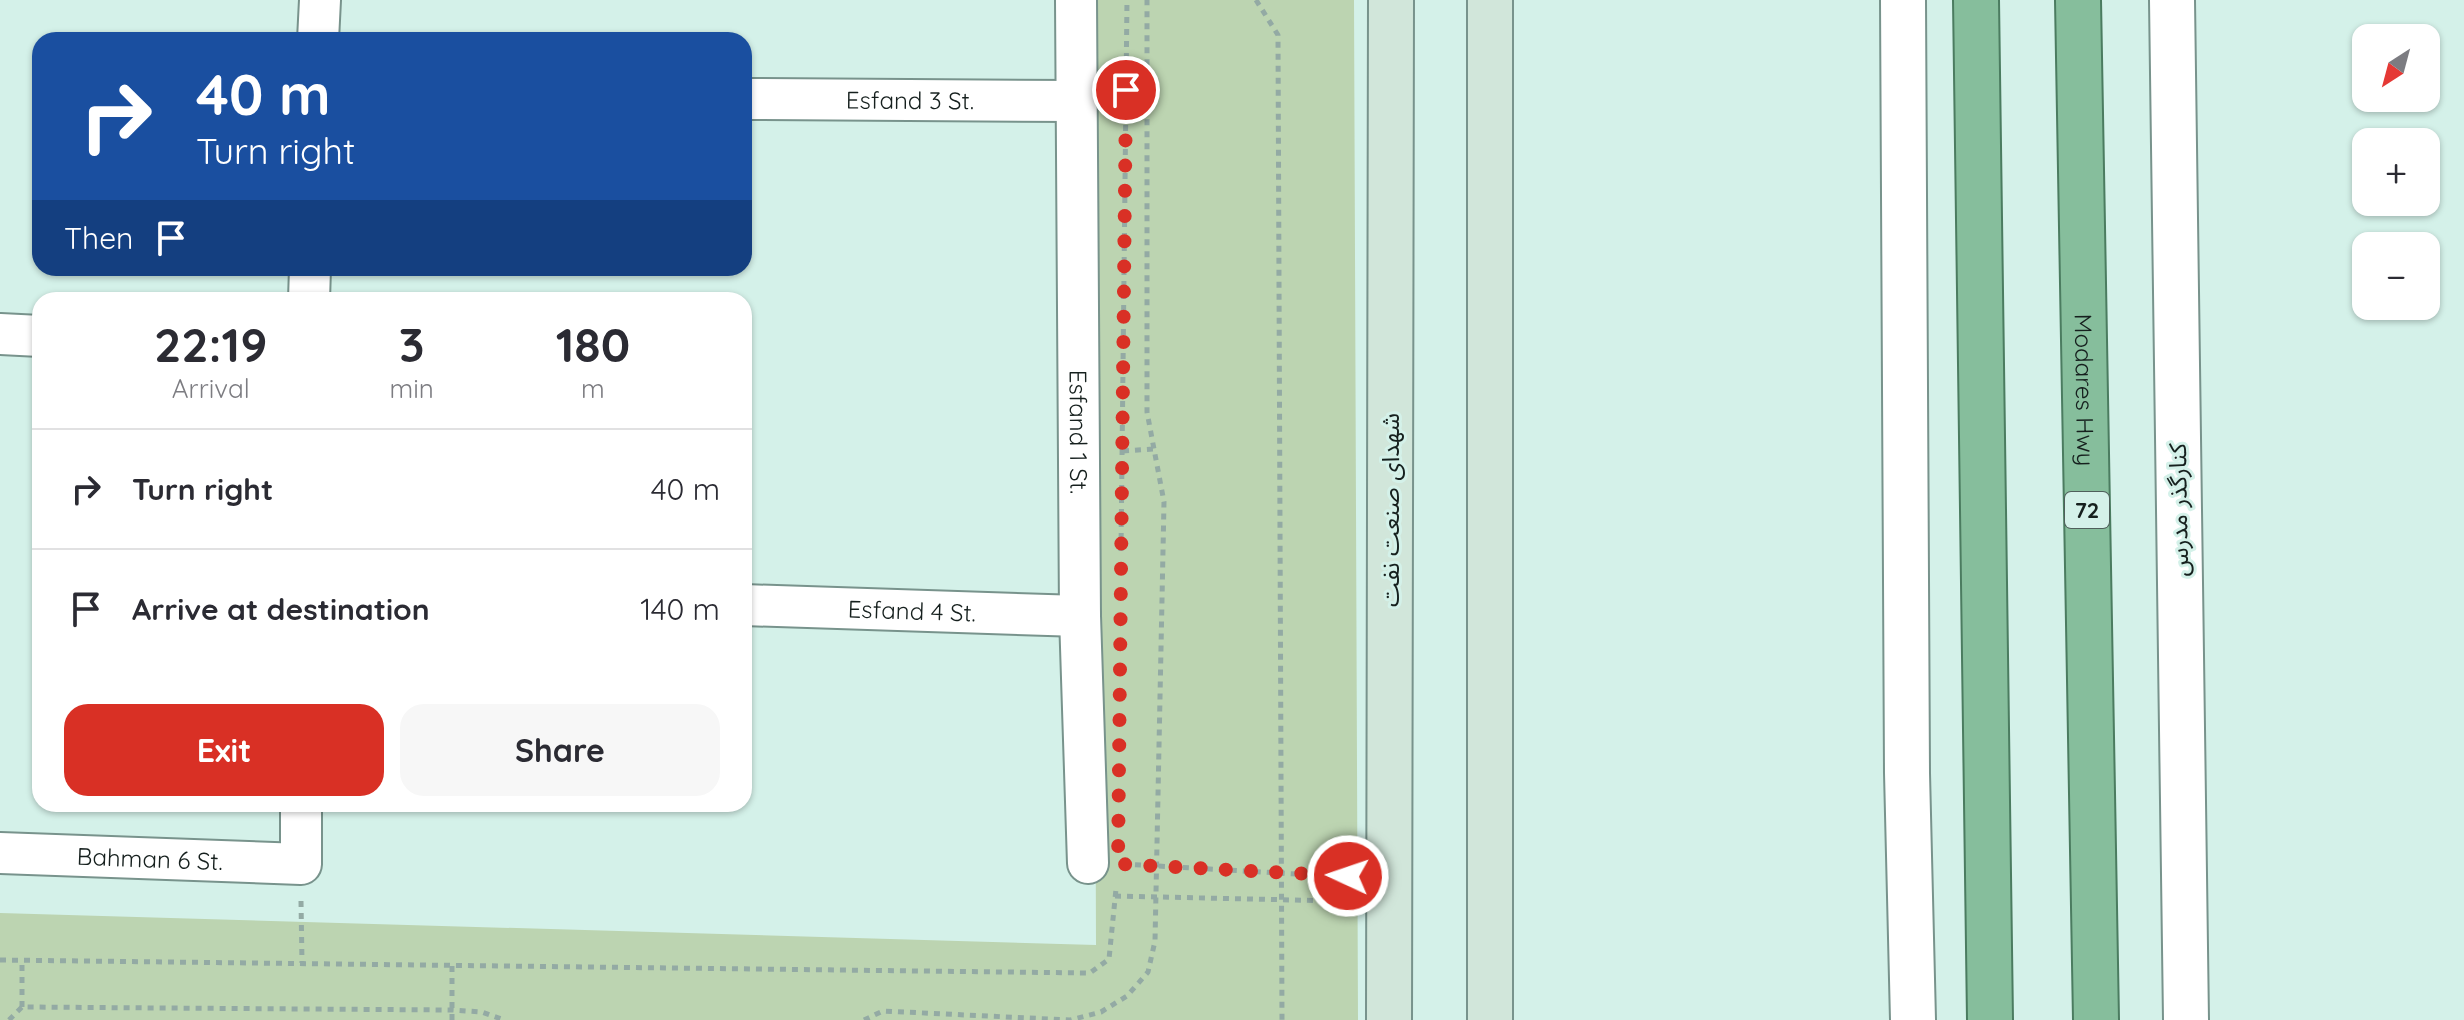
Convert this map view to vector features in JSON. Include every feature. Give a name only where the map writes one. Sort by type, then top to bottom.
[{"type":"highway","points":[[1976,0],[1990,1020]]},
{"type":"highway","name":"Modares Hwy","points":[[2078,0],[2096,1020]]},
{"type":"main road","name":"شهدای صنعت نفت","points":[[1389,1020],[1391,0]]},
{"type":"main road","points":[[1490,0],[1490,1020]]},
{"type":"street","points":[[318,32],[320,0]]},
{"type":"street","name":"Esfand 1 St.","points":[[1076,0],[1080,616],[1110,872]]},
{"type":"street","points":[[1903,0],[1907,773],[1913,1020]]},
{"type":"street","name":"کنارگذر مدرس","points":[[2172,0],[2186,1020]]},
{"type":"street","name":"Esfand 3 St.","points":[[752,99],[1076,101]]},
{"type":"street","points":[[0,334],[32,336]]},
{"type":"street","name":"Esfand 4 St.","points":[[752,605],[1080,616]]},
{"type":"street","points":[[301,812],[301,864]]},
{"type":"street","name":"Bahman 6 St.","points":[[0,853],[301,864]]},
{"type":"path","points":[[1121,562],[1127,0]]},
{"type":"path","points":[[1256,0],[1278,35],[1282,1020]]},
{"type":"path","points":[[1122,451],[1154,449]]},
{"type":"path","points":[[301,864],[302,963]]},
{"type":"path","points":[[0,960],[1090,973],[1109,959],[1115,896],[1110,872],[1348,876],[1349,890],[1339,901],[1115,896]]},
{"type":"path","points":[[9,1020],[22,1007],[22,960]]},
{"type":"path","points":[[452,965],[452,1020]]},
{"type":"path","points":[[22,1007],[452,1010],[482,1012],[504,1020]]},
{"type":"green space","points":[[1093,0],[1354,0],[1358,1020],[0,1020],[0,913],[1096,945]]},
{"type":"route","points":[[1126,90],[1118,864],[1348,876]]}]
